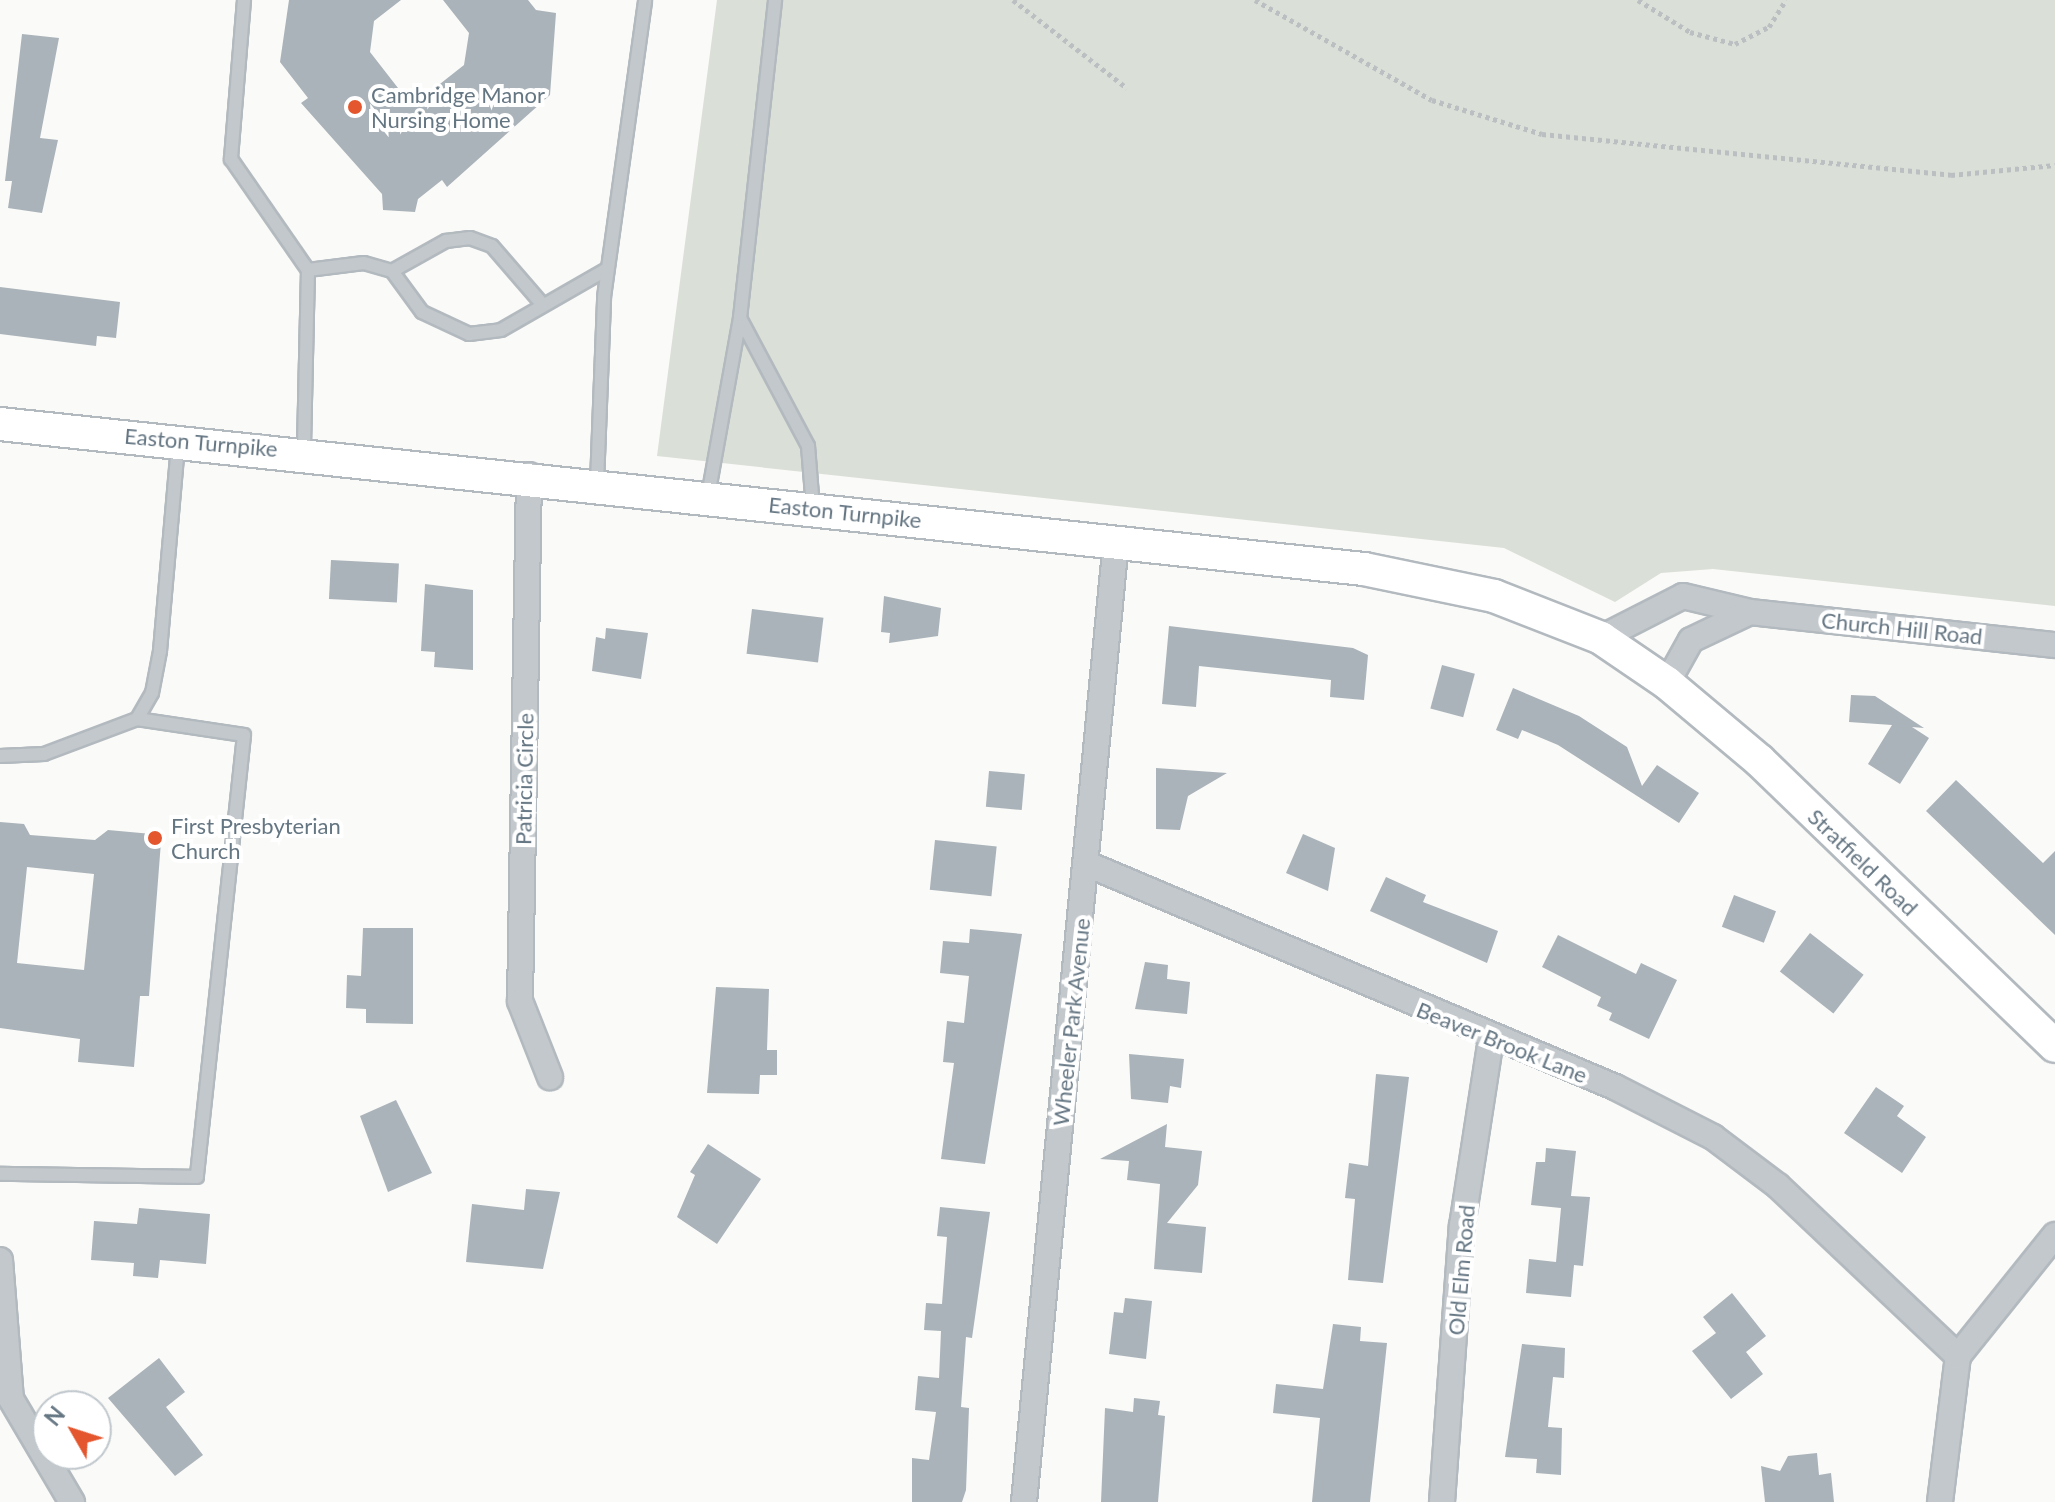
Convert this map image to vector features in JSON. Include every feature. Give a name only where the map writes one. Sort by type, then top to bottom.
[{"type":"main road","name":"Easton Turnpike","points":[[0,424],[529,475],[1364,569],[1494,596],[1601,638],[1667,683]]},
{"type":"main road","name":"Stratfield Road","points":[[1667,683],[1760,761],[2055,1046]]},
{"type":"street","name":"Patricia Circle","points":[[529,475],[520,1001],[550,1077]]},
{"type":"street","name":"Wheeler Park Avenue","points":[[1024,1502],[1116,542]]},
{"type":"street","name":"Church Hill Road","points":[[1601,638],[1683,596],[1750,612],[2055,645]]},
{"type":"street","points":[[1667,683],[1691,640],[1750,612]]},
{"type":"street","name":"Beaver Brook Lane","points":[[1087,864],[1491,1039],[1615,1087],[1713,1137],[1778,1186],[1877,1284],[1958,1356]]},
{"type":"street","name":"Old Elm Road","points":[[1442,1502],[1462,1226],[1491,1039]]},
{"type":"street","points":[[1940,1502],[1941,1449],[1958,1356],[2055,1235]]},
{"type":"street","points":[[0,1260],[11,1399],[72,1502]]},
{"type":"lane","points":[[244,0],[231,159],[308,270],[304,452]]},
{"type":"lane","points":[[597,483],[607,269],[645,0]]},
{"type":"lane","points":[[708,497],[740,318],[775,0]]},
{"type":"lane","points":[[392,271],[446,241],[470,238],[492,246],[542,304]]},
{"type":"lane","points":[[308,270],[364,263],[392,271],[422,312],[469,334],[501,330],[607,269]]},
{"type":"lane","points":[[740,318],[808,446],[813,508]]},
{"type":"lane","points":[[137,719],[152,693],[160,651],[178,439]]},
{"type":"lane","points":[[0,756],[44,754],[137,719],[244,735],[197,1177],[0,1174]]},
{"type":"path","points":[[1013,0],[1127,88]]},
{"type":"path","points":[[1255,0],[1432,100],[1542,134],[1951,175],[2055,165]]},
{"type":"path","points":[[1638,0],[1690,32],[1735,44],[1769,27],[1786,0]]},
{"type":"shaded area","points":[[717,0],[2055,0],[2055,606],[1713,569],[1661,573],[1615,602],[1504,548],[657,456]]},
{"type":"building","name":"Cambridge Manor Nursing Home","points":[[289,0],[401,0],[374,21],[370,52],[412,106],[464,65],[469,33],[443,0],[528,0],[536,10],[556,13],[550,95],[447,187],[442,180],[418,199],[415,212],[383,210],[382,194],[301,103],[308,98],[280,62]]},
{"type":"building","points":[[22,34],[59,38],[40,138],[58,140],[42,213],[8,208],[12,181],[5,181]]},
{"type":"building","points":[[0,287],[120,302],[116,338],[97,336],[96,346],[0,334]]},
{"type":"building","points":[[331,560],[399,564],[397,603],[329,599]]},
{"type":"building","points":[[425,584],[473,590],[473,670],[434,667],[435,652],[421,651]]},
{"type":"building","points":[[884,596],[941,608],[938,636],[889,643],[890,633],[881,632]]},
{"type":"building","points":[[752,609],[823,618],[818,662],[747,654]]},
{"type":"building","points":[[1169,626],[1353,648],[1368,655],[1364,700],[1330,697],[1331,680],[1199,666],[1196,707],[1162,704]]},
{"type":"building","points":[[606,628],[648,633],[641,679],[592,671],[596,637],[605,639]]},
{"type":"building","points":[[1442,665],[1475,674],[1463,717],[1430,708]]},
{"type":"building","points":[[1513,688],[1579,716],[1627,747],[1642,786],[1657,765],[1699,793],[1679,823],[1558,745],[1522,730],[1518,739],[1496,730]]},
{"type":"building","points":[[1851,695],[1875,696],[1924,728],[1912,727],[1929,738],[1900,784],[1868,764],[1892,725],[1849,722]]},
{"type":"building","points":[[1156,768],[1227,773],[1188,796],[1180,830],[1156,829]]},
{"type":"building","points":[[989,771],[1025,774],[1022,810],[986,807]]},
{"type":"building","points":[[1956,780],[2043,863],[2055,851],[2055,935],[1926,811]]},
{"type":"building","points":[[0,822],[24,824],[30,835],[95,840],[108,830],[152,834],[151,841],[161,842],[149,996],[140,996],[134,1067],[78,1062],[80,1039],[0,1028]],"holes":[[[27,867],[94,874],[84,970],[17,963]]]},
{"type":"building","points":[[1303,834],[1335,848],[1328,891],[1286,873]]},
{"type":"building","points":[[935,840],[997,846],[991,896],[930,890]]},
{"type":"building","points":[[1386,877],[1426,895],[1423,902],[1498,931],[1487,963],[1370,911]]},
{"type":"building","points":[[1734,895],[1776,911],[1764,943],[1722,927]]},
{"type":"building","points":[[363,928],[413,928],[413,1024],[366,1023],[366,1009],[346,1008],[347,975],[361,976]]},
{"type":"building","points":[[970,929],[1022,934],[985,1164],[941,1159],[954,1063],[943,1062],[947,1021],[964,1023],[969,976],[940,973],[943,941],[969,943]]},
{"type":"building","points":[[1810,933],[1864,975],[1833,1013],[1780,972]]},
{"type":"building","points":[[1558,935],[1636,974],[1641,963],[1677,980],[1649,1039],[1609,1020],[1612,1013],[1597,1006],[1601,997],[1542,967]]},
{"type":"building","points":[[1145,962],[1168,965],[1167,979],[1190,982],[1187,1014],[1135,1009]]},
{"type":"building","points":[[716,987],[769,989],[767,1050],[777,1050],[777,1075],[760,1075],[759,1094],[707,1093]]},
{"type":"building","points":[[1129,1054],[1184,1059],[1181,1088],[1170,1086],[1168,1103],[1131,1099]]},
{"type":"building","points":[[1376,1074],[1409,1077],[1383,1283],[1348,1280],[1355,1199],[1345,1198],[1349,1163],[1368,1166]]},
{"type":"building","points":[[1876,1087],[1904,1106],[1897,1116],[1926,1137],[1902,1173],[1844,1133]]},
{"type":"building","points":[[396,1100],[432,1173],[388,1192],[360,1116]]},
{"type":"building","points":[[1167,1124],[1165,1147],[1202,1151],[1198,1185],[1167,1223],[1206,1227],[1202,1273],[1154,1269],[1160,1184],[1127,1180],[1129,1161],[1100,1159]]},
{"type":"building","points":[[708,1144],[761,1179],[717,1244],[677,1217],[695,1175],[690,1172]]},
{"type":"building","points":[[1546,1148],[1576,1151],[1571,1196],[1590,1197],[1583,1266],[1574,1265],[1571,1297],[1526,1293],[1529,1259],[1556,1262],[1561,1208],[1531,1205],[1536,1162],[1545,1162]]},
{"type":"building","points":[[526,1189],[560,1192],[543,1269],[466,1262],[472,1204],[524,1210]]},
{"type":"building","points":[[940,1207],[990,1212],[972,1338],[966,1337],[961,1407],[969,1408],[966,1490],[962,1502],[912,1502],[912,1458],[929,1460],[936,1412],[915,1410],[918,1376],[939,1378],[941,1331],[924,1330],[926,1303],[942,1304],[947,1237],[937,1236]]},
{"type":"building","points":[[139,1208],[210,1214],[206,1264],[160,1260],[158,1278],[133,1276],[134,1263],[91,1260],[94,1221],[137,1224]]},
{"type":"building","points":[[1732,1293],[1766,1336],[1746,1352],[1763,1374],[1731,1399],[1692,1351],[1716,1333],[1703,1317]]},
{"type":"building","points":[[1125,1298],[1152,1301],[1146,1359],[1109,1354],[1114,1312],[1123,1313]]},
{"type":"building","points":[[1333,1324],[1361,1327],[1360,1341],[1387,1343],[1370,1502],[1312,1502],[1320,1418],[1273,1413],[1276,1384],[1323,1389]]},
{"type":"building","points":[[1522,1344],[1565,1348],[1564,1378],[1553,1377],[1548,1427],[1562,1428],[1561,1475],[1536,1473],[1537,1459],[1505,1457]]},
{"type":"building","points":[[159,1358],[185,1392],[166,1407],[203,1455],[175,1476],[112,1403],[112,1395]]},
{"type":"building","points":[[1134,1398],[1160,1401],[1158,1415],[1165,1416],[1158,1502],[1101,1502],[1105,1408],[1133,1412]]},
{"type":"building","points":[[1817,1453],[1819,1475],[1831,1473],[1834,1502],[1765,1502],[1761,1466],[1780,1471],[1788,1456]]},
{"type":"place","name":"Cambridge Manor Nursing Home","points":[[355,107]]},
{"type":"place","name":"First Presbyterian Church","points":[[155,838]]}]
